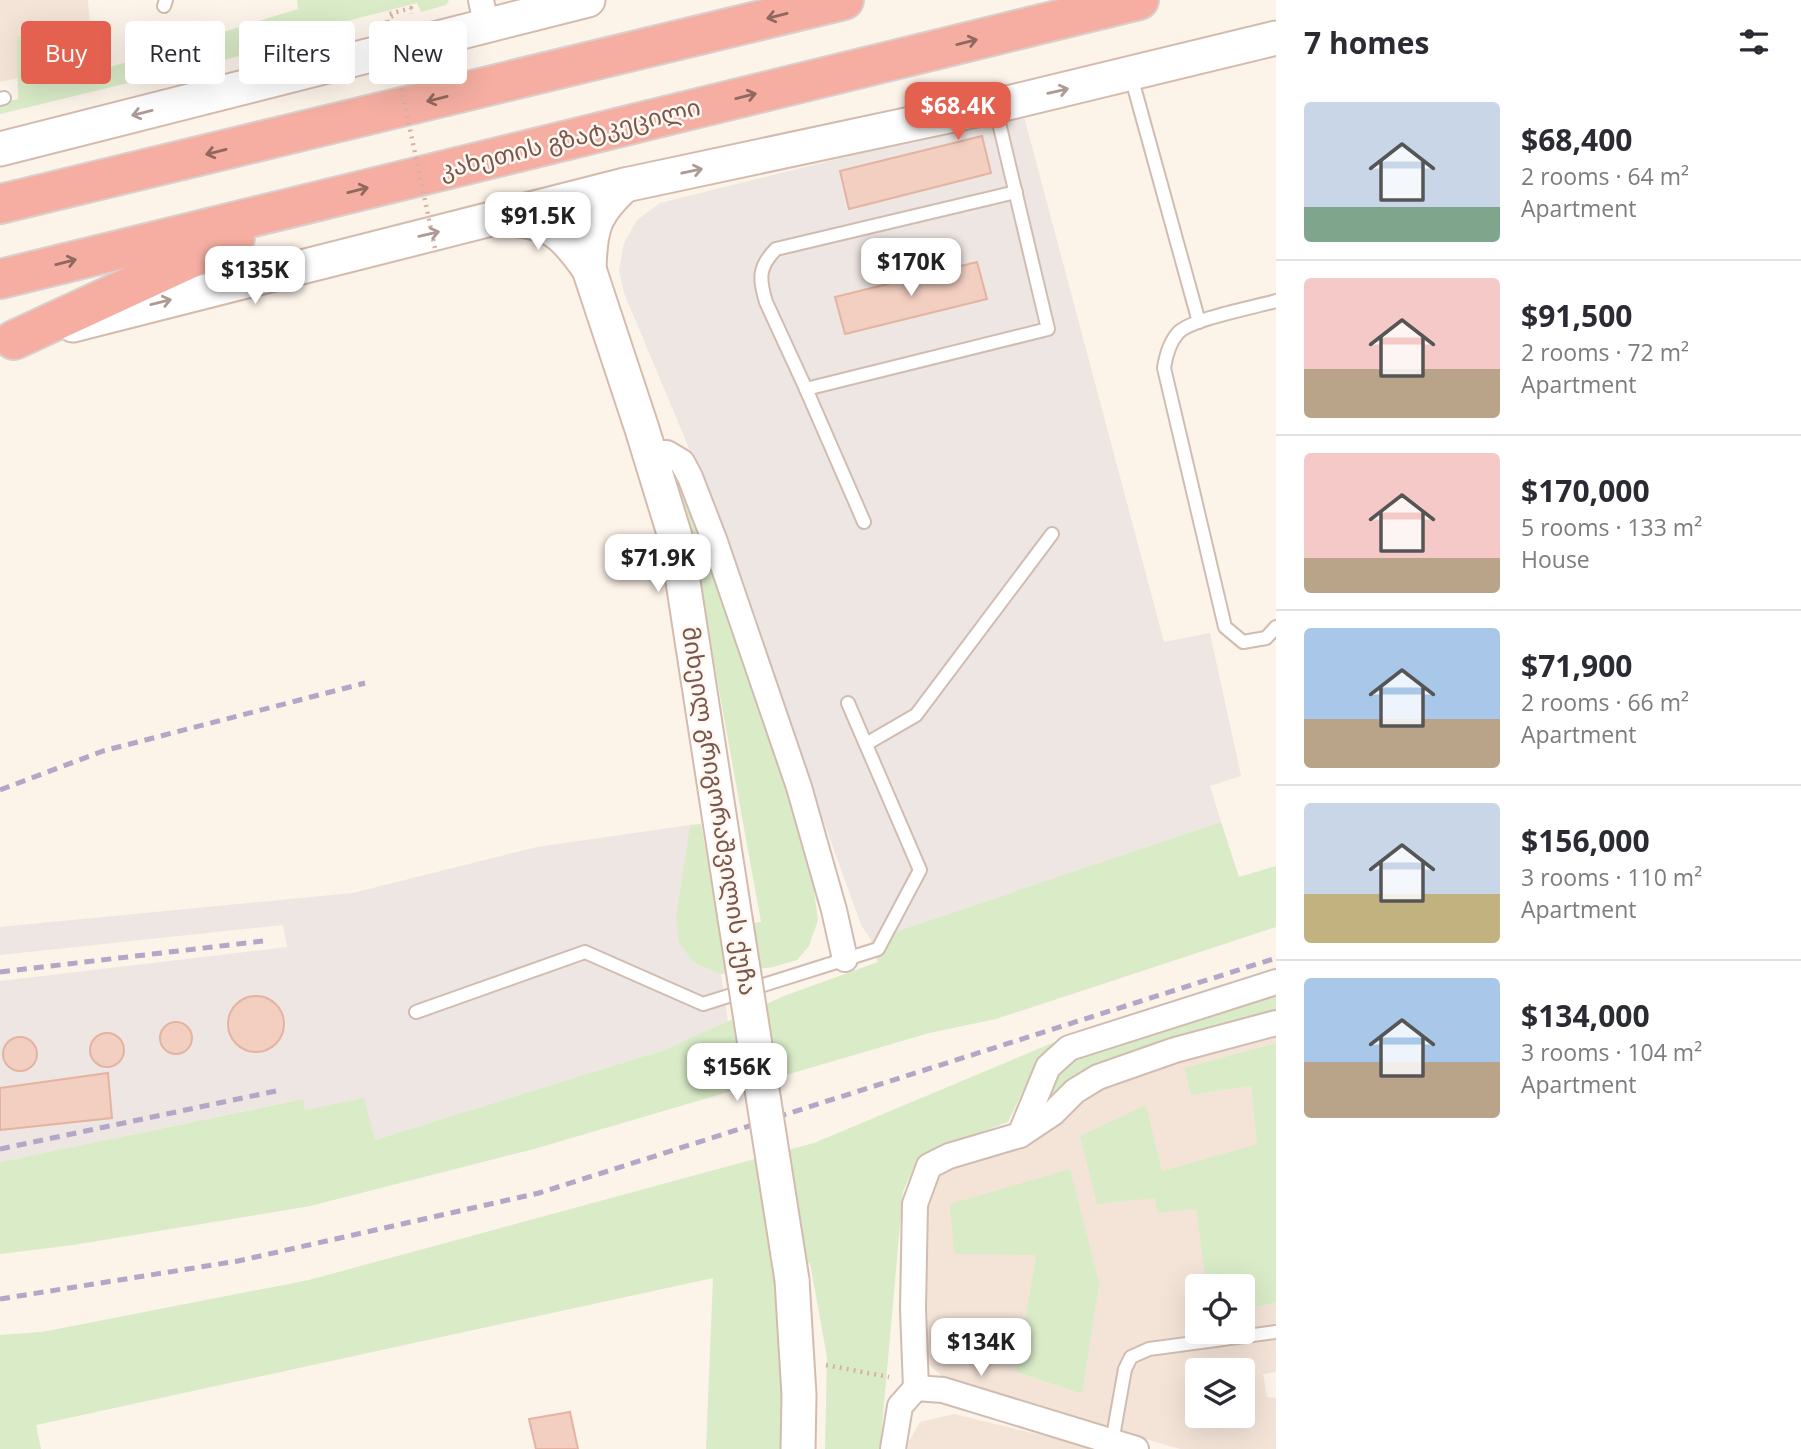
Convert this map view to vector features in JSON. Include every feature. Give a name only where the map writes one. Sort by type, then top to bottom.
[{"type":"highway","points":[[0,205],[844,0]]},
{"type":"highway","name":"კახეთის გზატკეცილი","points":[[0,279],[1139,0]]},
{"type":"highway","points":[[7,341],[317,200]]},
{"type":"street","points":[[0,149],[484,12],[588,0]]},
{"type":"street","points":[[7,341],[625,186],[995,106],[1276,38]]},
{"type":"street","points":[[589,268],[590,240],[595,223],[611,198],[625,186]]},
{"type":"street","points":[[497,218],[529,220],[560,233],[589,268]]},
{"type":"street","name":"მიხეილ გრიგორაშვილის ქუჩა","points":[[589,268],[677,543],[792,1280],[799,1395],[797,1449]]},
{"type":"street","points":[[650,453],[667,453],[682,462],[695,489],[799,787],[834,909],[845,959]]},
{"type":"street","points":[[1020,1135],[1048,1067],[1069,1048],[1276,982]]},
{"type":"street","points":[[893,1449],[900,1406],[916,1384],[915,1204],[929,1166],[949,1156],[1020,1135],[1053,1113],[1075,1091],[1098,1077],[1175,1051],[1276,1023]]},
{"type":"street","points":[[916,1384],[1136,1449]]},
{"type":"lane","points":[[1130,74],[1199,322]]},
{"type":"lane","points":[[806,389],[1048,329],[995,106]]},
{"type":"lane","points":[[864,522],[766,302],[761,287],[761,270],[766,259],[776,249],[1016,192]]},
{"type":"lane","points":[[1276,301],[1199,322],[1179,331],[1167,349],[1164,368],[1225,627],[1243,642],[1266,638],[1276,627]]},
{"type":"lane","points":[[866,744],[916,715],[1052,534]]},
{"type":"lane","points":[[416,1012],[585,952],[703,1004],[878,949],[920,870],[848,703]]},
{"type":"lane","points":[[1112,1442],[1125,1369],[1131,1357],[1149,1349],[1276,1332]]},
{"type":"path","points":[[387,20],[436,253]]},
{"type":"path","points":[[797,1360],[916,1384]]},
{"type":"shaded area","points":[[0,0],[88,0],[90,21],[21,21],[21,35],[17,36],[18,78],[0,82]]},
{"type":"shaded area","points":[[1023,113],[1164,642],[1210,633],[1241,776],[1210,786],[1221,822],[871,940],[861,925],[691,453],[624,293],[619,270],[624,243],[637,220],[660,203]]},
{"type":"shaded area","points":[[690,825],[676,916],[694,963],[721,974],[728,1022],[664,1050],[375,1140],[305,1110],[302,1099],[0,1162],[0,981],[287,947],[283,925],[0,955],[0,927],[353,893],[537,847]]},
{"type":"shaded area","points":[[1276,1033],[1276,1043],[1184,1068],[1191,1095],[1251,1086],[1258,1144],[1162,1171],[1146,1106],[1157,1213],[1196,1208],[1204,1274],[1185,1274],[1185,1344],[1255,1344],[1255,1307],[1276,1303],[1276,1372],[1263,1374],[1267,1397],[1276,1398],[1276,1449],[1180,1449],[1052,1412],[942,1376],[930,1365],[925,1346],[923,1207],[940,1169],[1105,1081]],"holes":[[[1036,1255],[1082,1394],[1016,1372]]]},
{"type":"shaded area","points":[[954,1414],[1098,1449],[908,1449],[909,1441],[920,1422]]},
{"type":"green space","points":[[297,0],[449,0],[446,5],[421,12],[417,3],[347,21],[259,21],[298,9]]},
{"type":"green space","points":[[239,27],[239,56],[225,60],[225,32]]},
{"type":"green space","points":[[21,35],[21,84],[111,84],[111,67],[125,62],[125,84],[0,114],[0,103],[18,99],[17,36]]},
{"type":"green space","points":[[681,490],[689,492],[795,803],[811,869],[818,920],[809,946],[797,960],[773,967],[721,974],[694,963],[679,942],[676,916],[690,825],[701,824],[719,927],[761,922]]},
{"type":"green space","points":[[1221,822],[1239,877],[1276,866],[1276,927],[996,1019],[929,1033],[534,1149],[310,1206],[73,1245],[0,1254],[0,1162],[303,1099],[305,1110],[364,1098],[375,1140],[664,1050],[784,996],[878,962],[871,940]]},
{"type":"green space","points":[[1276,990],[1276,1012],[1042,1107],[1051,1079],[1075,1059]]},
{"type":"green space","points":[[1055,1042],[1032,1072],[1008,1122],[942,1147],[916,1163],[903,1191],[880,1449],[825,1449],[827,1357],[810,1263],[777,1271],[789,1449],[706,1449],[713,1278],[36,1425],[41,1449],[0,1449],[0,1335],[42,1332],[309,1280],[814,1143]]},
{"type":"green space","points":[[1276,1043],[1276,1303],[1255,1307],[1255,1274],[1204,1274],[1196,1209],[1157,1213],[1155,1198],[1097,1204],[1080,1136],[1146,1105],[1162,1171],[1257,1144],[1251,1086],[1191,1095],[1184,1068]]},
{"type":"green space","points":[[1070,1169],[1099,1283],[1082,1394],[1016,1372],[1036,1255],[954,1254],[950,1204]]},
{"type":"building","points":[[982,136],[991,173],[849,209],[840,171]]},
{"type":"building","points":[[977,262],[987,299],[845,334],[835,297]]},
{"type":"building","points":[[256,996],[271,1001],[279,1009],[284,1024],[279,1039],[271,1047],[256,1052],[241,1047],[233,1039],[228,1024],[233,1009],[241,1001]]},
{"type":"building","points":[[176,1022],[188,1026],[192,1038],[188,1050],[176,1054],[164,1050],[160,1038],[164,1026]]},
{"type":"building","points":[[107,1033],[119,1038],[124,1050],[119,1062],[107,1067],[95,1062],[90,1050],[95,1038]]},
{"type":"building","points":[[20,1037],[32,1042],[37,1054],[32,1066],[20,1071],[8,1066],[3,1054],[8,1042]]},
{"type":"building","points":[[108,1073],[112,1118],[0,1130],[0,1088]]},
{"type":"building","points":[[570,1412],[578,1449],[536,1449],[529,1419]]},
{"type":"railway","points":[[0,790],[103,751],[365,683]]},
{"type":"railway","points":[[0,972],[263,941]]},
{"type":"railway","points":[[0,1299],[238,1261],[539,1193],[1276,958]]},
{"type":"railway","points":[[0,1149],[276,1091]]}]
